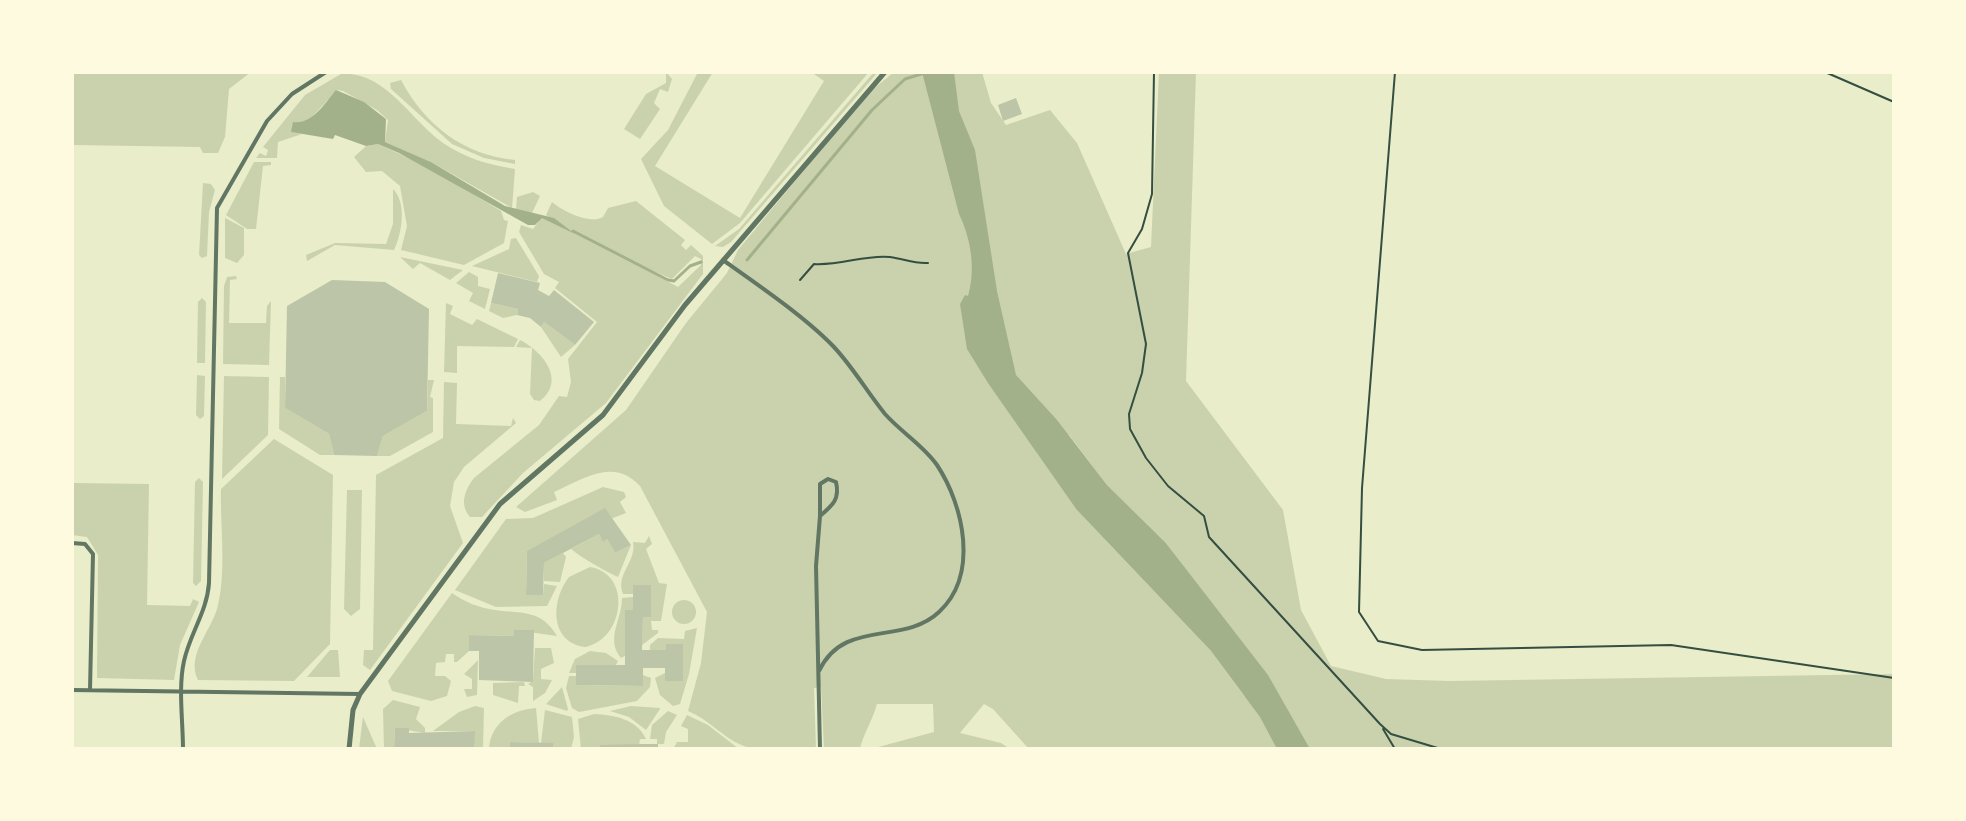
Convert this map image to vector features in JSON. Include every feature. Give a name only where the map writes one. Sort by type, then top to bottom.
[{"type":"street","points":[[183,749],[183,666],[187,645],[205,610],[208,592],[217,208],[267,121],[292,94],[326,72]]},
{"type":"street","points":[[349,749],[353,710],[360,694],[500,504],[603,415],[723,259],[885,72]]},
{"type":"street","points":[[723,259],[833,346],[896,426],[936,464],[961,518],[961,565],[946,606],[919,626],[854,639],[836,648],[826,656],[819,671]]},
{"type":"street","points":[[820,516],[835,503],[839,494],[836,482],[828,479],[820,484],[816,566],[820,749]]},
{"type":"street","points":[[72,543],[89,547],[93,554],[90,690]]},
{"type":"street","points":[[72,690],[360,694]]},
{"type":"path","points":[[1154,72],[1152,194],[1142,229],[1128,253],[1146,344],[1142,373],[1129,414],[1130,429],[1146,458],[1168,486],[1204,516],[1209,537],[1380,724],[1391,734],[1441,749]]},
{"type":"path","points":[[1395,72],[1362,488],[1359,612],[1378,641],[1422,650],[1671,645],[1894,678]]},
{"type":"path","points":[[1825,72],[1894,102]]},
{"type":"path","points":[[800,280],[814,264],[828,266],[887,256],[918,265],[928,263]]},
{"type":"path","points":[[1380,724],[1395,749]]},
{"type":"shaded area","points":[[72,72],[251,72],[229,89],[225,137],[218,153],[203,153],[200,147],[74,145],[73,160]]},
{"type":"shaded area","points":[[666,72],[672,79],[668,92],[660,89],[654,103],[660,109],[640,139],[624,129],[646,94],[666,83]]},
{"type":"shaded area","points":[[698,72],[713,72],[655,166],[740,218],[824,81],[811,72],[869,72],[740,223],[712,244],[664,206],[641,159],[668,130]]},
{"type":"shaded area","points":[[874,72],[878,72],[731,242],[723,247],[715,246],[739,229]]},
{"type":"shaded area","points":[[894,72],[982,72],[991,103],[1006,125],[1050,110],[1077,143],[1126,254],[1151,247],[1159,72],[1196,72],[1186,381],[1283,510],[1301,610],[1331,666],[1386,679],[1450,681],[1894,674],[1894,749],[1029,749],[993,709],[984,704],[960,733],[1001,743],[1010,749],[871,749],[934,732],[933,704],[877,704],[860,749],[824,749],[821,687],[814,688],[816,749],[764,750],[735,742],[688,711],[701,663],[707,612],[640,486],[620,473],[598,473],[554,492],[557,500],[525,512],[516,507],[626,410],[686,323],[727,273],[738,250],[866,95]],"holes":[[[1069,435],[1107,485],[1165,542],[1210,604],[1245,697],[1211,651],[1076,509],[1037,453]]]},
{"type":"shaded area","points":[[922,72],[954,72],[959,111],[975,150],[997,291],[1016,375],[1057,420],[1107,485],[1165,542],[1268,675],[1310,749],[1277,749],[1260,717],[1211,651],[1076,509],[967,349],[960,304],[965,295],[968,296],[972,275],[971,254]]},
{"type":"shaded area","points":[[341,74],[357,75],[385,89],[431,134],[460,153],[515,169],[512,208],[431,162],[385,142],[388,120],[377,110],[343,91],[337,90],[312,117],[292,132],[302,134],[278,142],[277,158],[256,158],[260,153],[266,156],[268,150],[263,147],[305,95]]},
{"type":"shaded area","points":[[401,80],[422,111],[448,135],[479,152],[515,160],[515,164],[484,158],[452,144],[391,89],[390,83]]},
{"type":"shaded area","points":[[336,90],[364,102],[386,119],[385,142],[431,162],[505,206],[554,218],[575,234],[542,218],[535,225],[528,225],[378,144],[366,146],[335,135],[333,139],[291,132],[293,122],[312,117]]},
{"type":"shaded area","points":[[378,144],[428,167],[501,211],[504,220],[508,221],[504,243],[464,265],[401,250],[407,226],[400,186],[382,171],[366,172],[354,157],[366,146]]},
{"type":"shaded area","points":[[254,162],[271,162],[271,165],[263,166],[256,229],[247,229],[226,215]]},
{"type":"shaded area","points":[[203,183],[211,184],[215,190],[209,212],[207,256],[202,258],[199,255]]},
{"type":"shaded area","points":[[393,189],[402,210],[394,250],[335,245],[307,261],[306,255],[335,243],[386,244],[393,224]]},
{"type":"shaded area","points":[[533,192],[540,196],[532,213],[516,210],[517,197]]},
{"type":"shaded area","points":[[636,201],[685,240],[681,245],[686,250],[691,245],[703,256],[703,274],[606,403],[523,473],[482,517],[470,517],[464,502],[474,478],[539,425],[559,396],[567,397],[571,382],[568,359],[597,322],[555,288],[559,282],[544,274],[519,232],[521,225],[533,229],[542,217],[559,225],[546,215],[552,202],[568,212],[590,219],[603,217],[608,208]],"holes":[[[695,256],[701,259],[701,265],[678,287],[630,261],[672,279]]]},
{"type":"shaded area","points":[[225,218],[244,228],[244,255],[237,263],[225,258]]},
{"type":"shaded area","points":[[516,238],[539,276],[537,282],[472,266],[509,249],[511,239]]},
{"type":"shaded area","points":[[400,257],[463,270],[450,280],[420,263],[413,269]]},
{"type":"shaded area","points":[[469,272],[478,277],[478,286],[490,289],[485,309],[469,301],[473,293],[456,283]]},
{"type":"shaded area","points":[[236,276],[237,279],[230,280],[229,323],[266,323],[267,306],[271,301],[269,365],[223,364],[224,286],[227,277]]},
{"type":"shaded area","points":[[202,298],[206,302],[205,363],[197,363],[198,302]]},
{"type":"shaded area","points":[[446,303],[453,306],[450,314],[472,325],[477,319],[518,339],[514,347],[457,346],[457,373],[444,372]]},
{"type":"shaded area","points":[[491,303],[518,309],[517,315],[503,318],[489,311]]},
{"type":"shaded area","points":[[544,322],[575,345],[561,357],[541,327]]},
{"type":"shaded area","points":[[520,340],[532,348],[516,347]]},
{"type":"shaded area","points":[[532,348],[543,359],[551,375],[548,393],[540,401],[534,400],[530,394]]},
{"type":"shaded area","points":[[197,375],[205,376],[204,416],[200,419],[196,415]]},
{"type":"shaded area","points":[[224,376],[269,377],[268,435],[222,479]]},
{"type":"shaded area","points":[[280,377],[285,377],[285,408],[329,434],[334,455],[320,455],[279,429]]},
{"type":"shaded area","points":[[428,380],[434,380],[430,397],[433,398],[433,432],[390,456],[377,456],[383,436],[427,411]]},
{"type":"shaded area","points":[[444,382],[457,383],[456,424],[511,426],[513,418],[516,423],[464,467],[454,482],[450,506],[463,543],[370,670],[363,665],[364,650],[373,650],[376,475],[443,438]]},
{"type":"shaded area","points":[[274,439],[333,475],[330,644],[294,681],[198,680],[195,671],[197,653],[214,618],[220,595],[221,489]]},
{"type":"shaded area","points":[[199,478],[203,482],[201,581],[196,586],[193,583],[195,482]]},
{"type":"shaded area","points":[[72,483],[149,484],[147,605],[190,606],[193,599],[199,602],[180,645],[174,680],[97,678],[98,555],[87,537],[72,535]]},
{"type":"shaded area","points":[[603,487],[624,492],[626,497],[620,502],[626,513],[527,551],[526,594],[543,595],[544,584],[557,586],[547,606],[496,607],[455,590],[506,519],[533,518]]},
{"type":"shaded area","points":[[347,490],[362,490],[360,609],[351,616],[344,609]]},
{"type":"shaded area","points":[[599,534],[603,541],[607,539],[615,553],[631,545],[618,577],[571,549]]},
{"type":"shaded area","points":[[649,536],[652,544],[646,549],[659,583],[667,584],[661,621],[651,621],[652,630],[658,630],[658,633],[642,645],[643,617],[651,617],[651,586],[633,585],[633,594],[623,594],[621,587],[632,556],[633,542],[645,543]]},
{"type":"shaded area","points":[[563,553],[566,557],[560,582],[544,581],[544,563]]},
{"type":"shaded area","points":[[590,567],[604,572],[613,581],[618,594],[618,607],[608,633],[598,642],[585,647],[573,644],[559,629],[557,608],[569,577]]},
{"type":"shaded area","points":[[452,593],[483,608],[538,617],[557,636],[515,630],[514,636],[469,635],[469,651],[457,662],[454,662],[454,654],[446,654],[445,662],[436,663],[435,676],[445,676],[451,681],[447,696],[431,701],[392,691],[388,681]]},
{"type":"shaded area","points":[[633,597],[633,610],[625,611],[625,656],[621,658],[616,651],[614,636],[622,598]]},
{"type":"shaded area","points":[[684,600],[692,604],[696,612],[692,620],[684,624],[676,620],[672,612],[676,604]]},
{"type":"shaded area","points":[[697,628],[680,704],[673,706],[660,695],[655,678],[665,673],[665,681],[683,681],[683,644],[666,644],[666,650],[650,650],[650,645],[658,638],[684,639],[685,631]]},
{"type":"shaded area","points":[[535,648],[551,648],[554,663],[541,669],[541,679],[552,680],[545,693],[533,701],[533,687],[528,684],[533,681]]},
{"type":"shaded area","points":[[330,650],[338,650],[340,677],[307,677]]},
{"type":"shaded area","points":[[590,651],[606,653],[618,661],[616,665],[576,665],[576,673],[569,673],[575,659]]},
{"type":"shaded area","points":[[478,660],[477,695],[467,697],[464,689],[472,689],[472,679],[464,674]]},
{"type":"shaded area","points":[[643,675],[651,678],[650,687],[637,701],[579,712],[572,708],[566,688],[569,676],[576,676],[576,685],[642,686]]},
{"type":"shaded area","points":[[524,682],[525,686],[519,686],[518,703],[493,695],[493,683]]},
{"type":"shaded area","points":[[562,687],[568,709],[567,711],[546,704]]},
{"type":"shaded area","points":[[393,700],[420,707],[416,719],[425,728],[425,733],[395,728],[394,749],[384,749],[383,709]]},
{"type":"shaded area","points":[[475,706],[484,708],[483,749],[474,749],[474,731],[433,731],[459,712]]},
{"type":"shaded area","points":[[631,706],[660,709],[646,730],[629,717],[610,711]]},
{"type":"shaded area","points":[[536,708],[539,743],[510,742],[509,749],[489,749],[498,725],[511,715]]},
{"type":"shaded area","points":[[545,710],[572,717],[574,737],[571,749],[553,749],[553,743],[541,743]]},
{"type":"shaded area","points":[[668,711],[677,715],[666,732],[664,744],[657,744],[657,739],[650,739],[652,725]]},
{"type":"shaded area","points":[[594,714],[617,717],[631,723],[646,739],[640,739],[639,746],[581,749],[578,719]]},
{"type":"shaded area","points":[[687,715],[708,725],[739,749],[673,749],[677,742],[688,742],[688,729],[681,726]]},
{"type":"shaded area","points":[[363,717],[377,749],[359,749]]},
{"type":"building","points":[[1016,98],[1022,114],[1003,121],[998,105]]},
{"type":"building","points":[[498,273],[540,283],[538,290],[549,296],[554,290],[594,322],[575,345],[544,322],[541,327],[530,318],[517,315],[518,309],[491,303]]},
{"type":"building","points":[[332,280],[385,282],[429,309],[427,411],[383,436],[377,456],[334,455],[329,434],[285,408],[287,306]]},
{"type":"building","points":[[605,508],[631,545],[615,553],[607,539],[603,542],[599,534],[544,563],[543,595],[526,595],[527,551]]},
{"type":"building","points":[[633,585],[651,585],[651,617],[643,617],[642,650],[666,650],[666,644],[683,644],[683,681],[665,681],[665,668],[643,668],[643,686],[576,685],[576,665],[625,665],[625,610],[633,610]]},
{"type":"building","points":[[514,630],[534,630],[533,682],[479,680],[479,651],[469,651],[469,635],[514,636]]},
{"type":"building","points":[[395,728],[409,728],[409,733],[475,731],[474,749],[394,749]]},
{"type":"building","points":[[510,742],[553,743],[553,749],[509,749]]},
{"type":"building","points":[[658,744],[658,749],[600,749],[600,745]]},
{"type":"waterway","points":[[747,260],[872,110],[905,79],[928,72]]},
{"type":"waterway","points":[[573,231],[668,280],[674,281],[690,266],[701,262]]}]
